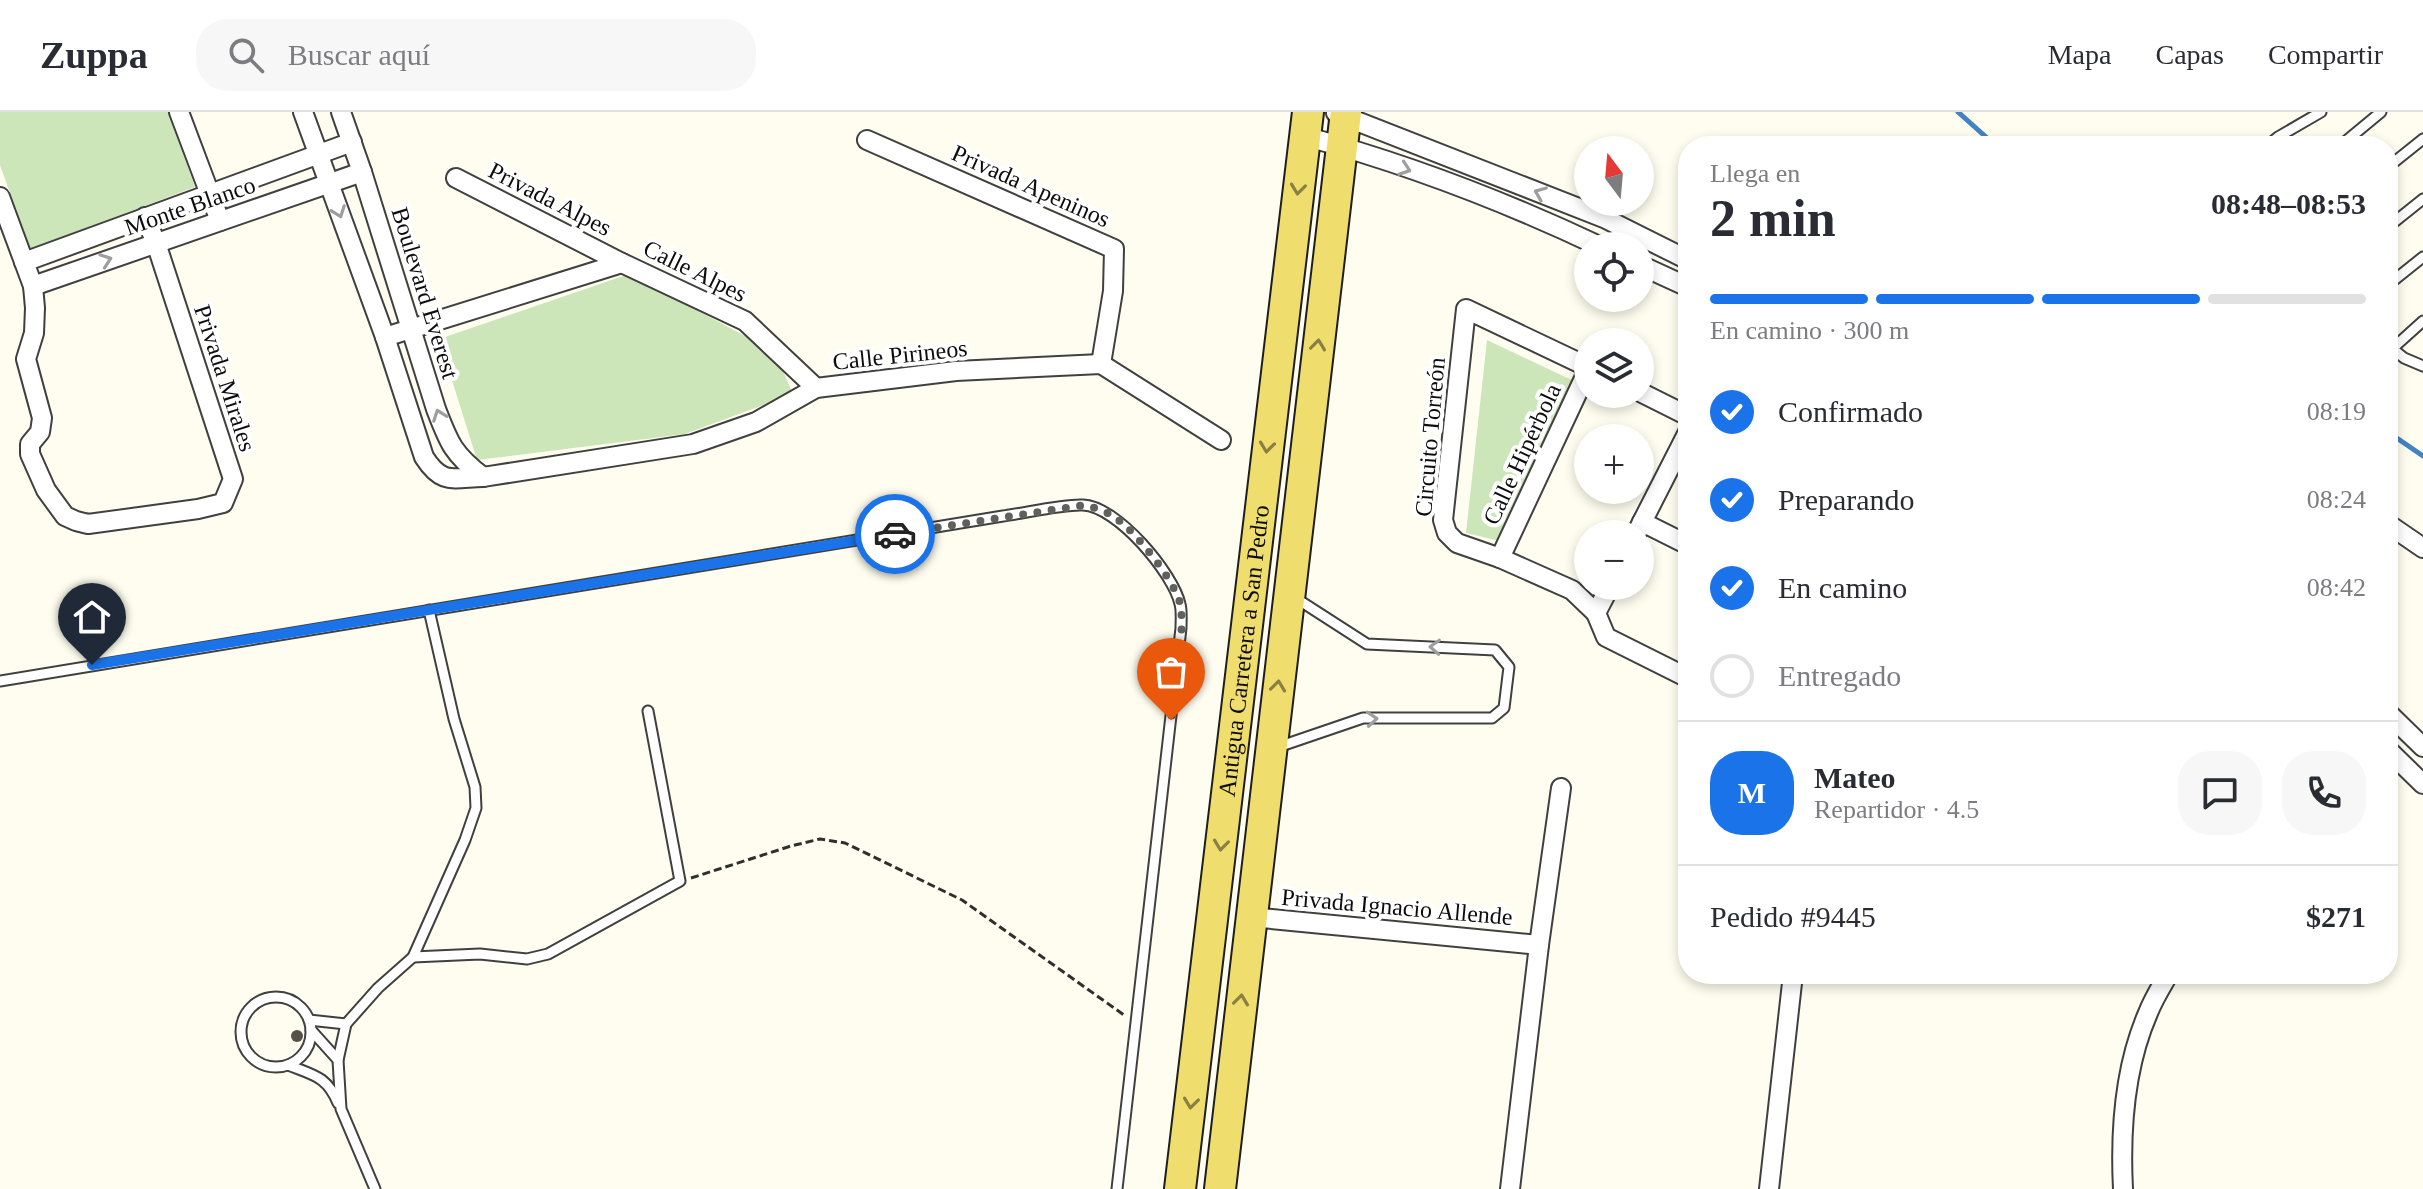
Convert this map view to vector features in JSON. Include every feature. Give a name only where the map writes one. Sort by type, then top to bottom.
[{"type":"main road","name":"Antigua Carretera a San Pedro","points":[[1220,1189],[1342,147],[1341,113]]},
{"type":"main road","name":"Antigua Carretera a San Pedro","points":[[1180,1189],[1306,124]]},
{"type":"street","points":[[179,112],[220,221]]},
{"type":"street","points":[[303,112],[385,337],[622,263]]},
{"type":"street","name":"Boulevard Everest","points":[[341,112],[450,446],[483,477]]},
{"type":"street","points":[[1341,113],[1604,218],[1678,255]]},
{"type":"street","points":[[1306,124],[1342,147],[1527,212],[1574,234]]},
{"type":"street","name":"Privada Apeninos","points":[[867,140],[1114,249],[1113,291],[1101,364]]},
{"type":"street","name":"Monte Blanco","points":[[24,262],[352,142]]},
{"type":"street","name":"Monte Blanco","points":[[33,286],[362,172]]},
{"type":"street","name":"Privada Alpes","points":[[456,178],[622,263]]},
{"type":"street","points":[[0,197],[33,286]]},
{"type":"street","name":"Privada Mirales","points":[[33,286],[34,333],[26,359],[42,418],[40,432],[30,444],[30,454],[46,490],[65,516],[88,524],[223,503],[233,479],[145,217]]},
{"type":"street","name":"Calle Alpes","points":[[622,263],[745,321],[816,388]]},
{"type":"street","points":[[1654,271],[1678,282]]},
{"type":"street","name":"Circuito Torreón","points":[[1574,361],[1466,309],[1443,520],[1447,533],[1457,543],[1572,590],[1596,613]]},
{"type":"street","name":"Calle Pirineos","points":[[385,337],[424,457],[434,473],[450,478],[483,477],[693,444],[756,422],[816,388],[956,371],[1101,364]]},
{"type":"street","points":[[1101,364],[1221,440]]},
{"type":"street","name":"Calle Hipérbola","points":[[1500,558],[1574,398]]},
{"type":"street","points":[[1654,399],[1678,411]]},
{"type":"street","points":[[1643,520],[1678,452]]},
{"type":"street","points":[[2398,531],[2423,548]]},
{"type":"street","points":[[1654,533],[1678,542]]},
{"type":"street","points":[[1603,600],[1596,613],[1606,637],[1678,673]]},
{"type":"street","points":[[2398,723],[2423,747]]},
{"type":"street","points":[[2398,760],[2423,784]]},
{"type":"street","points":[[1510,1189],[1561,788]]},
{"type":"street","name":"Privada Ignacio Allende","points":[[1251,917],[1539,945]]},
{"type":"street","points":[[1769,1189],[1792,984]]},
{"type":"street","points":[[2123,1189],[2122,1119],[2133,1058],[2148,1013],[2163,984]]},
{"type":"lane","points":[[2280,136],[2321,112]]},
{"type":"lane","points":[[2352,136],[2381,112]]},
{"type":"lane","points":[[2398,159],[2423,139]]},
{"type":"lane","points":[[2398,219],[2423,199]]},
{"type":"lane","points":[[2398,277],[2423,257]]},
{"type":"lane","points":[[2398,341],[2423,321]]},
{"type":"lane","points":[[2398,353],[2423,366]]},
{"type":"lane","points":[[0,681],[1003,516],[1085,505],[1114,517],[1131,531],[1162,569],[1180,602],[1181,628],[1117,1189]]},
{"type":"lane","points":[[1271,749],[1363,718],[1492,718],[1504,708],[1506,694],[1509,667],[1495,650],[1367,644],[1289,594]]},
{"type":"lane","points":[[341,1109],[338,1060],[346,1024],[378,988],[413,957],[476,808],[475,787],[454,719],[429,610]]},
{"type":"lane","points":[[413,957],[480,954],[527,959],[548,954],[680,881],[648,711]]},
{"type":"lane","points":[[310,1025],[305,1051],[288,1065],[277,1067],[254,1060],[241,1039],[241,1027],[252,1006],[262,999],[285,998],[304,1010],[310,1025],[338,1060]]},
{"type":"lane","points":[[310,1025],[346,1024]]},
{"type":"lane","points":[[288,1065],[324,1079],[333,1090],[375,1189]]},
{"type":"path","points":[[680,881],[820,839],[845,843],[962,900],[1136,1024]]},
{"type":"green space","points":[[0,112],[168,112],[195,187],[30,249],[0,165]]},
{"type":"green space","points":[[629,274],[747,337],[782,369],[793,394],[685,434],[477,460],[439,339]]},
{"type":"green space","points":[[1487,340],[1574,381],[1574,391],[1500,541],[1466,533]]},
{"type":"building","points":[[297,1030],[303,1036],[297,1042],[291,1036]]},
{"type":"waterway","points":[[1958,112],[1985,136]]},
{"type":"waterway","points":[[2398,439],[2423,456]]},
{"type":"way so far","points":[[895,534],[1085,505],[1114,517],[1131,531],[1162,569],[1180,602],[1181,628],[1171,720]]},
{"type":"route","points":[[92,665],[895,534]]}]
